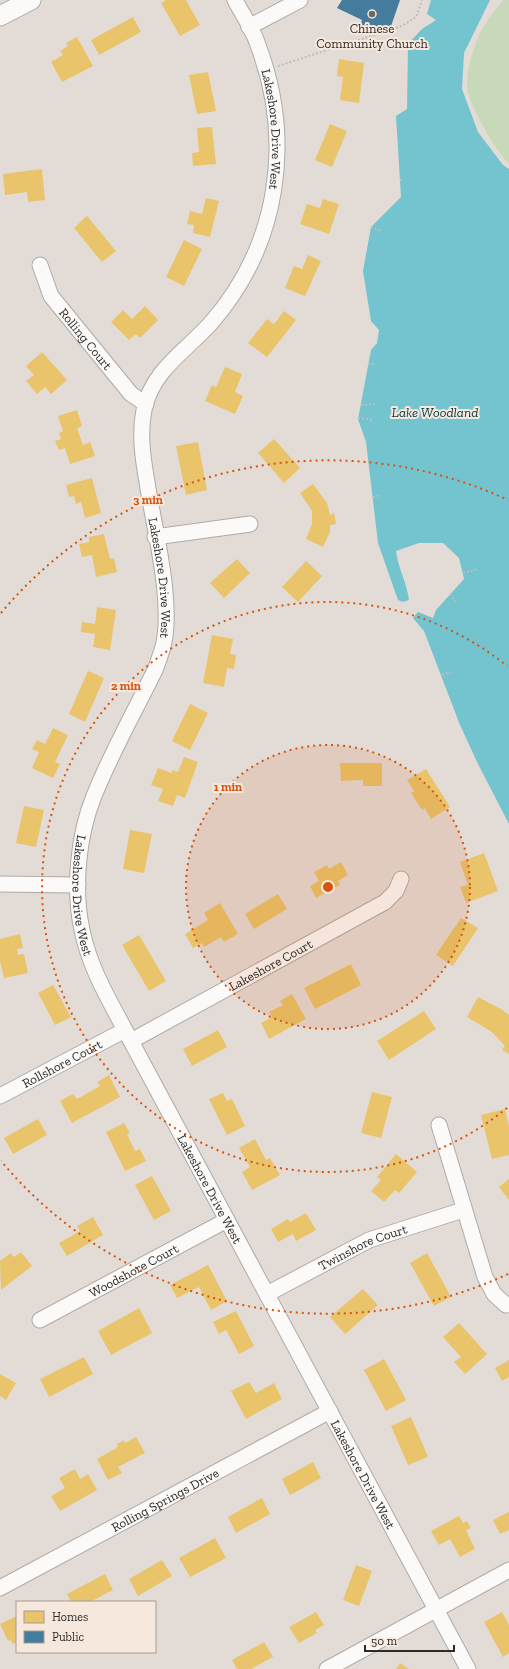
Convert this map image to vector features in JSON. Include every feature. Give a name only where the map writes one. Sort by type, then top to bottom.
[{"type":"main road","points":[[0,16],[31,0]]},
{"type":"street","name":"Lakeshore Drive West","points":[[235,0],[258,43],[266,70],[274,106],[278,166],[266,224],[256,254],[240,285],[212,321],[177,355],[155,380],[146,404],[142,426],[143,459],[155,537],[164,582],[166,613],[163,646],[156,668],[94,796],[82,835],[77,900],[82,931],[92,963],[128,1035],[468,1669]]},
{"type":"street","points":[[249,28],[300,0]]},
{"type":"street","name":"Rolling Court","points":[[40,265],[51,296],[131,394],[146,404]]},
{"type":"street","points":[[155,537],[250,524]]},
{"type":"street","name":"Lakeshore Court","points":[[128,1035],[385,902],[396,891],[401,879]]},
{"type":"street","points":[[0,884],[78,885]]},
{"type":"street","name":"Rollshore Court","points":[[0,1096],[128,1035]]},
{"type":"street","points":[[439,1125],[463,1210],[487,1282],[494,1294],[506,1305]]},
{"type":"street","name":"Twinshore Court","points":[[267,1294],[369,1240],[463,1210]]},
{"type":"street","name":"Woodshore Court","points":[[40,1320],[227,1220]]},
{"type":"street","name":"Rolling Springs Drive","points":[[0,1588],[330,1411]]},
{"type":"street","points":[[327,1669],[509,1570]]},
{"type":"path","points":[[266,70],[402,26],[416,17],[422,0]]},
{"type":"path","points":[[400,180],[404,179]]},
{"type":"path","points":[[372,227],[382,231]]},
{"type":"path","points":[[368,364],[376,364]]},
{"type":"path","points":[[361,405],[376,404]]},
{"type":"path","points":[[358,418],[374,420]]},
{"type":"path","points":[[373,497],[381,495]]},
{"type":"path","points":[[463,573],[478,569]]},
{"type":"path","points":[[450,594],[455,602]]},
{"type":"path","points":[[442,675],[452,672]]},
{"type":"green space","points":[[504,0],[509,0],[509,164],[497,149],[477,115],[468,94],[467,86],[470,63],[477,40],[489,18]]},
{"type":"water","name":"Lake Woodland","points":[[431,0],[490,0],[464,53],[462,89],[478,132],[503,165],[509,169],[509,824],[460,725],[424,631],[413,618],[418,612],[433,618],[436,610],[464,579],[459,558],[443,543],[419,543],[396,551],[409,600],[403,602],[398,600],[378,543],[366,442],[358,419],[371,350],[377,343],[379,330],[371,321],[363,271],[371,227],[401,197],[396,116],[407,109],[408,44],[422,29],[436,20],[427,14]]},
{"type":"building: Homes","points":[[166,0],[186,0],[200,25],[180,36],[161,3]]},
{"type":"building: Homes","points":[[133,17],[141,32],[99,55],[91,40]]},
{"type":"building: Homes","points":[[77,37],[93,66],[62,82],[51,62],[63,55],[60,51],[68,46],[66,43]]},
{"type":"building: Homes","points":[[339,59],[364,63],[359,103],[340,100],[343,77],[337,76]]},
{"type":"building: Homes","points":[[208,72],[216,111],[197,114],[189,75]]},
{"type":"building: Homes","points":[[330,124],[347,131],[332,167],[315,160]]},
{"type":"building: Homes","points":[[212,127],[216,164],[193,166],[192,153],[199,152],[197,128]]},
{"type":"building: Homes","points":[[42,169],[45,200],[28,202],[27,192],[5,195],[3,174]]},
{"type":"building: Homes","points":[[206,198],[219,201],[210,237],[193,233],[194,225],[187,224],[190,211],[202,214]]},
{"type":"building: Homes","points":[[323,199],[339,204],[329,234],[300,224],[307,204],[320,208]]},
{"type":"building: Homes","points":[[87,216],[116,251],[102,262],[74,228]]},
{"type":"building: Homes","points":[[184,240],[202,249],[184,286],[166,277]]},
{"type":"building: Homes","points":[[308,255],[321,261],[305,296],[285,288],[294,266],[302,269]]},
{"type":"building: Homes","points":[[145,306],[158,320],[140,338],[136,334],[129,340],[111,322],[123,310],[132,319]]},
{"type":"building: Homes","points":[[284,311],[296,320],[267,357],[248,343],[267,319],[274,324]]},
{"type":"building: Homes","points":[[42,352],[67,380],[51,394],[45,387],[37,394],[26,381],[34,375],[26,366]]},
{"type":"building: Homes","points":[[225,367],[242,374],[235,392],[243,396],[235,414],[205,401],[212,385],[216,387]]},
{"type":"building: Homes","points":[[77,410],[82,426],[77,428],[83,445],[90,442],[95,456],[70,464],[65,448],[59,450],[55,441],[61,439],[59,433],[63,431],[58,416]]},
{"type":"building: Homes","points":[[274,439],[300,468],[284,483],[258,453]]},
{"type":"building: Homes","points":[[198,442],[207,490],[186,495],[176,446]]},
{"type":"building: Homes","points":[[92,478],[101,513],[85,518],[81,502],[76,504],[74,496],[69,497],[66,485]]},
{"type":"building: Homes","points":[[313,484],[327,503],[330,515],[334,513],[336,524],[330,525],[330,532],[323,547],[306,539],[312,524],[312,511],[300,493]]},
{"type":"building: Homes","points":[[104,534],[110,559],[114,558],[117,572],[96,577],[92,555],[82,557],[79,544],[89,542],[89,537]]},
{"type":"building: Homes","points":[[237,559],[250,573],[224,598],[210,583]]},
{"type":"building: Homes","points":[[306,561],[322,576],[298,602],[282,587]]},
{"type":"building: Homes","points":[[97,607],[116,610],[110,650],[93,647],[95,634],[81,632],[82,622],[95,624]]},
{"type":"building: Homes","points":[[212,635],[233,639],[230,654],[236,655],[234,669],[227,668],[224,687],[203,683]]},
{"type":"building: Homes","points":[[88,671],[104,678],[85,722],[69,714]]},
{"type":"building: Homes","points":[[190,704],[208,713],[190,750],[172,741]]},
{"type":"building: Homes","points":[[53,728],[68,735],[55,762],[60,764],[53,778],[32,768],[39,752],[32,749],[37,740],[45,744]]},
{"type":"building: Homes","points":[[184,757],[198,762],[185,798],[177,795],[173,806],[158,801],[163,789],[151,785],[158,768],[172,773],[172,770],[178,772]]},
{"type":"building: Homes","points":[[340,763],[382,763],[382,786],[363,786],[363,780],[341,781]]},
{"type":"building: Homes","points":[[426,769],[450,807],[431,819],[425,808],[422,810],[411,793],[414,791],[407,780]]},
{"type":"building: Homes","points":[[24,806],[44,810],[36,847],[16,843]]},
{"type":"building: Homes","points":[[130,830],[152,834],[144,873],[123,869]]},
{"type":"building: Homes","points":[[484,853],[498,891],[466,903],[460,887],[468,885],[460,862]]},
{"type":"building: Homes","points":[[341,862],[348,875],[338,881],[340,885],[316,898],[310,886],[319,881],[314,872],[327,865],[329,869]]},
{"type":"building: Homes","points":[[278,894],[287,909],[254,929],[245,914]]},
{"type":"building: Homes","points":[[220,903],[238,934],[224,942],[221,937],[204,947],[202,943],[193,948],[185,934],[208,920],[204,913]]},
{"type":"building: Homes","points":[[461,918],[478,928],[453,966],[436,955]]},
{"type":"building: Homes","points":[[20,934],[23,948],[17,949],[18,955],[24,954],[28,973],[4,978],[0,961],[0,939]]},
{"type":"building: Homes","points":[[139,935],[166,981],[149,991],[122,945]]},
{"type":"building: Homes","points":[[351,964],[361,985],[315,1009],[304,988]]},
{"type":"building: Homes","points":[[53,985],[71,1017],[55,1025],[38,993]]},
{"type":"building: Homes","points":[[292,994],[306,1019],[269,1039],[261,1023],[272,1017],[269,1012],[283,1005],[280,1001]]},
{"type":"building: Homes","points":[[478,997],[509,1015],[509,1054],[502,1050],[505,1046],[492,1032],[467,1017]]},
{"type":"building: Homes","points":[[424,1011],[436,1029],[389,1060],[377,1041]]},
{"type":"building: Homes","points":[[218,1030],[227,1047],[192,1066],[183,1049]]},
{"type":"building: Homes","points":[[109,1075],[120,1097],[72,1123],[60,1101],[73,1094],[77,1099],[100,1086],[97,1082]]},
{"type":"building: Homes","points":[[372,1092],[392,1097],[381,1138],[361,1133]]},
{"type":"building: Homes","points":[[223,1093],[227,1101],[232,1099],[245,1126],[227,1135],[209,1099]]},
{"type":"building: Homes","points":[[505,1109],[509,1126],[509,1155],[492,1159],[481,1115]]},
{"type":"building: Homes","points":[[38,1119],[47,1135],[13,1154],[4,1138]]},
{"type":"building: Homes","points":[[124,1123],[130,1133],[127,1134],[135,1151],[140,1149],[146,1161],[125,1171],[106,1132]]},
{"type":"building: Homes","points":[[255,1139],[266,1160],[270,1158],[280,1175],[252,1190],[242,1172],[250,1167],[239,1148]]},
{"type":"building: Homes","points":[[396,1154],[417,1172],[399,1193],[395,1190],[384,1202],[371,1191],[381,1180],[377,1177]]},
{"type":"building: Homes","points":[[152,1176],[171,1211],[154,1220],[135,1185]]},
{"type":"building: Homes","points":[[509,1179],[509,1200],[499,1187]]},
{"type":"building: Homes","points":[[306,1213],[316,1230],[296,1241],[293,1234],[278,1242],[271,1229],[288,1219],[290,1222]]},
{"type":"building: Homes","points":[[93,1217],[103,1235],[67,1256],[59,1243],[80,1231],[77,1226]]},
{"type":"building: Homes","points":[[21,1252],[32,1266],[1,1290],[0,1261],[11,1253],[14,1257]]},
{"type":"building: Homes","points":[[427,1253],[451,1297],[434,1306],[410,1263]]},
{"type":"building: Homes","points":[[208,1265],[227,1301],[211,1310],[199,1287],[177,1298],[170,1285]]},
{"type":"building: Homes","points":[[363,1289],[378,1305],[345,1334],[330,1317]]},
{"type":"building: Homes","points":[[139,1308],[152,1333],[111,1355],[98,1331]]},
{"type":"building: Homes","points":[[236,1311],[254,1346],[239,1354],[226,1330],[219,1334],[213,1322]]},
{"type":"building: Homes","points":[[459,1323],[487,1354],[465,1374],[454,1362],[461,1357],[443,1337]]},
{"type":"building: Homes","points":[[84,1357],[93,1374],[49,1397],[40,1379]]},
{"type":"building: Homes","points":[[384,1359],[406,1400],[386,1411],[364,1370]]},
{"type":"building: Homes","points":[[509,1360],[509,1377],[502,1381],[495,1368]]},
{"type":"building: Homes","points":[[0,1374],[16,1383],[6,1400],[0,1396]]},
{"type":"building: Homes","points":[[249,1382],[256,1393],[274,1383],[282,1399],[246,1419],[231,1391]]},
{"type":"building: Homes","points":[[411,1417],[428,1457],[408,1465],[391,1426]]},
{"type":"building: Homes","points":[[136,1437],[145,1453],[118,1467],[122,1473],[108,1480],[97,1459],[118,1447],[117,1444],[124,1440],[125,1443]]},
{"type":"building: Homes","points":[[313,1462],[321,1478],[290,1495],[282,1479]]},
{"type":"building: Homes","points":[[75,1469],[80,1479],[88,1474],[97,1490],[60,1511],[51,1496],[65,1488],[59,1478]]},
{"type":"building: Homes","points":[[262,1498],[270,1514],[236,1533],[228,1517]]},
{"type":"building: Homes","points":[[509,1512],[509,1530],[500,1534],[493,1520]]},
{"type":"building: Homes","points":[[459,1516],[463,1523],[467,1521],[471,1528],[466,1530],[475,1549],[460,1557],[450,1539],[439,1545],[431,1531]]},
{"type":"building: Homes","points":[[215,1538],[226,1558],[190,1577],[179,1558]]},
{"type":"building: Homes","points":[[162,1560],[172,1576],[138,1596],[129,1579]]},
{"type":"building: Homes","points":[[356,1565],[372,1571],[359,1606],[343,1600]]},
{"type":"building: Homes","points":[[105,1574],[113,1590],[92,1601],[70,1601],[67,1594]]},
{"type":"building: Homes","points":[[316,1612],[324,1625],[315,1630],[317,1633],[299,1643],[289,1627]]},
{"type":"building: Homes","points":[[502,1612],[509,1625],[509,1653],[503,1657],[484,1622]]},
{"type":"building: Homes","points":[[16,1616],[16,1642],[13,1644],[10,1639],[8,1641],[0,1624]]},
{"type":"building: Homes","points":[[264,1642],[273,1657],[251,1669],[237,1669],[232,1660]]},
{"type":"building: Homes","points":[[400,1663],[409,1669],[396,1669]]},
{"type":"building: Public","name":"Chinese Community Church","points":[[342,0],[400,0],[390,29],[383,27],[382,32],[360,26],[362,20],[337,8]]},
{"type":"place","name":"Chinese Community Church","points":[[372,14]]}]
